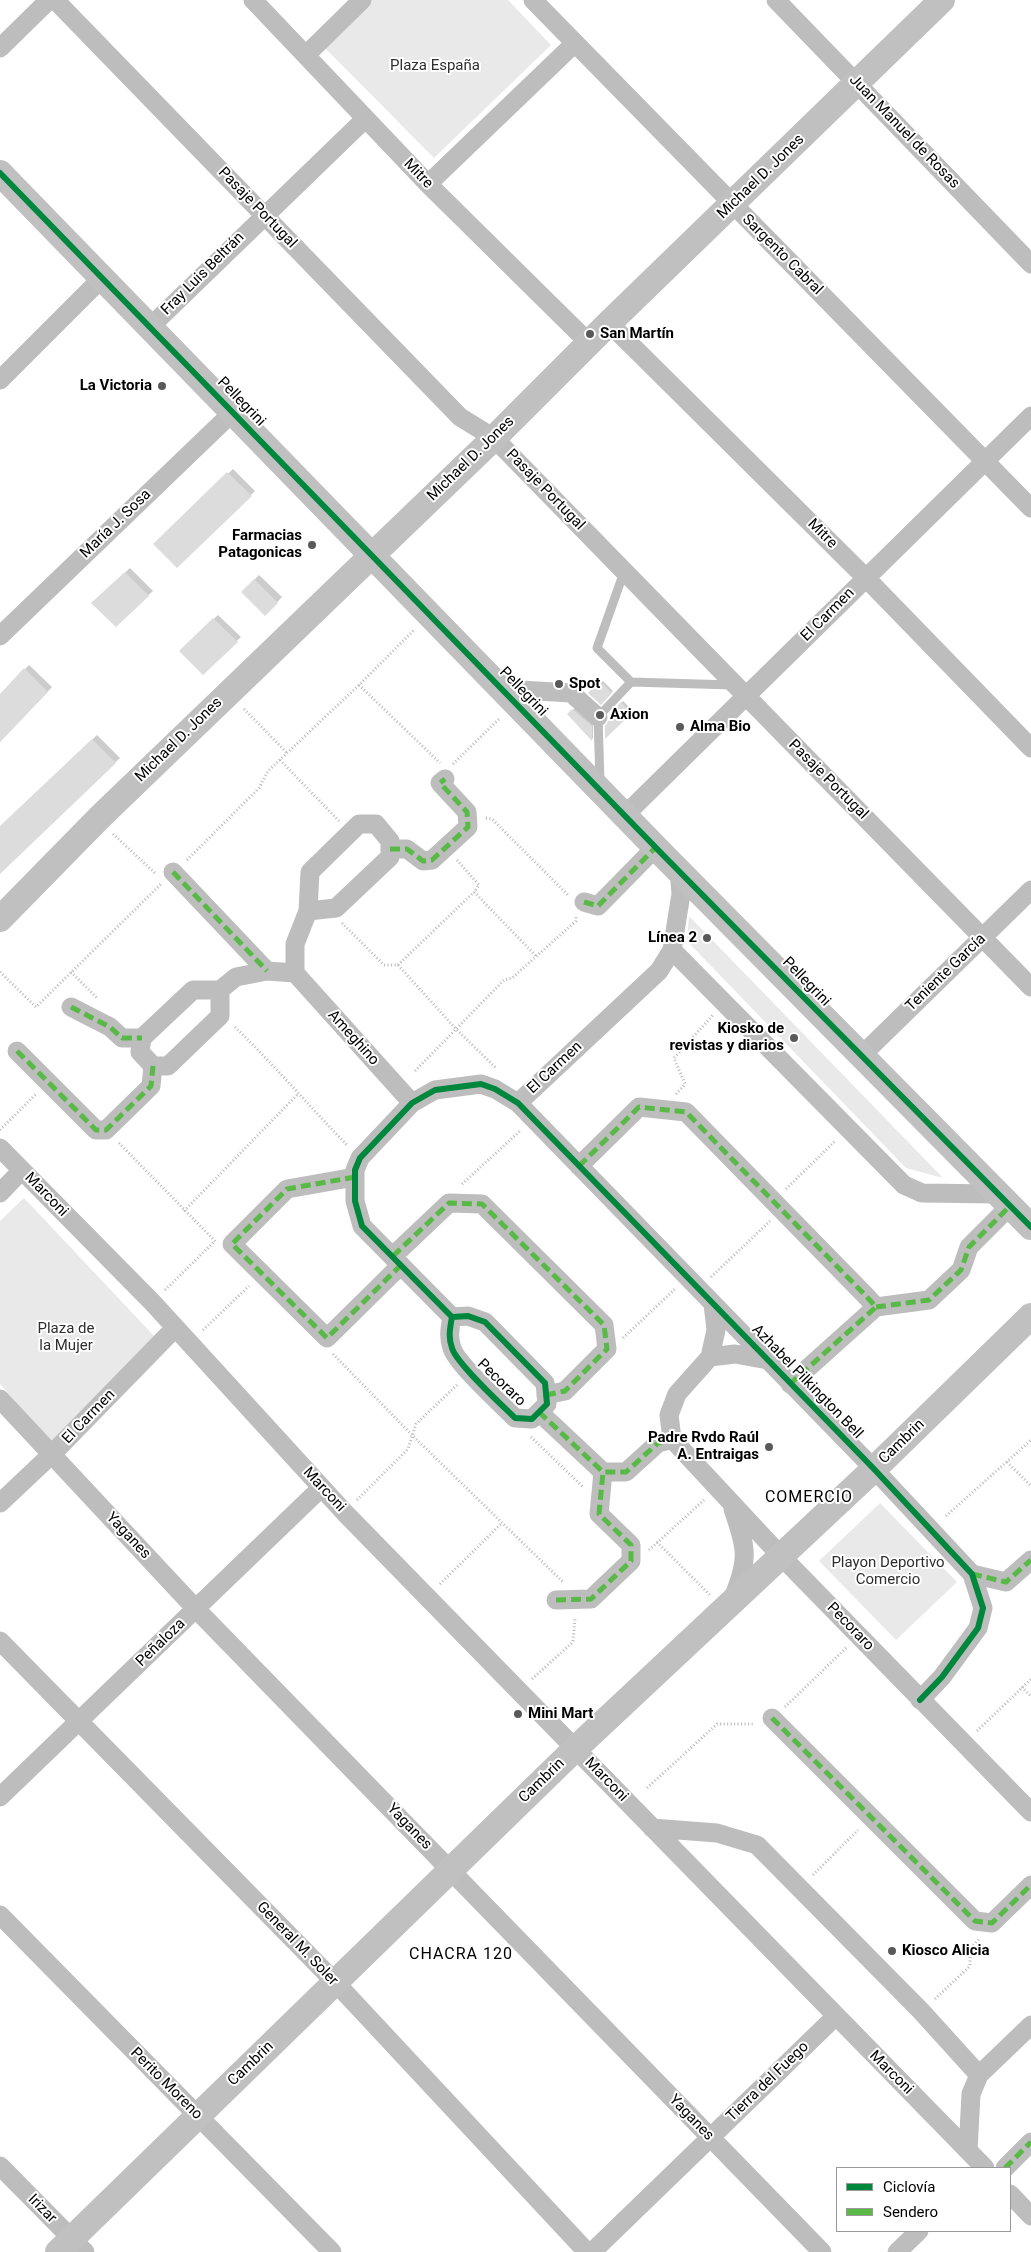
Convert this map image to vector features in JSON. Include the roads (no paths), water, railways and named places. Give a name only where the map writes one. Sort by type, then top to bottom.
[{"type":"street","points":[[0,48],[49,0]]},
{"type":"street","name":"Pasaje Portugal","points":[[55,0],[460,417],[494,438],[739,691],[1031,986]]},
{"type":"street","name":"Mitre","points":[[253,0],[428,184],[589,343]]},
{"type":"street","points":[[306,55],[362,0]]},
{"type":"street","name":"Sargento Cabral","points":[[533,0],[1031,508]]},
{"type":"street","name":"Juan Manuel de Rosas","points":[[776,0],[1031,264]]},
{"type":"street","name":"Michael D. Jones","points":[[0,919],[100,817],[370,555],[494,438],[609,322],[942,0]]},
{"type":"street","points":[[428,184],[575,43]]},
{"type":"street","name":"Fray Luis Beltrán","points":[[150,327],[364,118]]},
{"type":"street","name":"Pellegrini","points":[[0,172],[370,555],[1031,1227]]},
{"type":"street","points":[[0,380],[102,278]]},
{"type":"street","name":"Mitre","points":[[609,322],[865,577],[1031,748]]},
{"type":"street","name":"María J. Sosa","points":[[0,636],[233,412]]},
{"type":"street","name":"El Carmen","points":[[625,815],[739,691],[865,577],[1031,416]]},
{"type":"street","points":[[509,695],[571,693],[598,717]]},
{"type":"street","points":[[390,849],[407,849],[422,861],[432,860],[468,827],[467,812],[440,784],[445,779]]},
{"type":"street","points":[[220,990],[220,1016],[168,1066],[153,1066],[140,1052],[142,1038],[193,990],[220,990],[236,977],[267,971],[295,973],[295,944],[308,911],[310,872],[358,824],[376,824],[390,841],[390,858],[336,908],[308,911]]},
{"type":"street","points":[[580,903],[598,906],[656,847]]},
{"type":"street","name":"El Carmen","points":[[397,1261],[362,1226],[355,1201],[355,1170],[360,1158],[412,1103],[435,1090],[481,1084],[496,1089],[518,1103],[659,971],[672,950],[681,894],[679,868]]},
{"type":"street","points":[[168,877],[267,971]]},
{"type":"street","name":"Teniente García","points":[[861,1056],[1031,890]]},
{"type":"street","points":[[672,950],[904,1185],[922,1193],[1004,1200]]},
{"type":"street","name":"Ameghino","points":[[295,973],[412,1103]]},
{"type":"street","points":[[71,1007],[110,1027],[122,1038],[142,1038]]},
{"type":"street","points":[[17,1051],[96,1130],[106,1130],[150,1086],[153,1066]]},
{"type":"street","name":"Azhabel Pilkington Bell","points":[[518,1103],[874,1469],[972,1574],[983,1608],[978,1628],[942,1677],[920,1700]]},
{"type":"street","points":[[579,1166],[639,1107],[686,1112],[876,1307]]},
{"type":"street","name":"Marconi","points":[[0,1148],[175,1328],[344,1513],[983,2167]]},
{"type":"street","points":[[0,1194],[22,1170]]},
{"type":"street","points":[[355,1177],[288,1189],[232,1244],[328,1338],[449,1203],[482,1204],[604,1325],[607,1349],[565,1390],[539,1408],[603,1472],[626,1472],[658,1443],[672,1439],[669,1415],[677,1394],[710,1357],[716,1330],[713,1304]]},
{"type":"street","points":[[790,1384],[876,1307],[929,1300],[961,1270],[969,1247],[1004,1200]]},
{"type":"street","points":[[397,1261],[452,1317]]},
{"type":"street","name":"Pecoraro","points":[[468,1316],[485,1322],[545,1383],[539,1408],[514,1418],[470,1372],[452,1350],[449,1332],[452,1317],[468,1316]]},
{"type":"street","name":"Cambrin","points":[[71,2248],[198,2116],[450,1870],[575,1749],[874,1469],[1031,1316]]},
{"type":"street","name":"El Carmen","points":[[0,1503],[52,1454],[175,1328]]},
{"type":"street","points":[[710,1357],[735,1354],[768,1360]]},
{"type":"street","name":"Yaganes","points":[[0,1399],[196,1609],[822,2252]]},
{"type":"street","name":"Pecoraro","points":[[672,1439],[780,1556],[1031,1812]]},
{"type":"street","points":[[556,1600],[591,1599],[631,1560],[631,1545],[599,1514],[603,1472]]},
{"type":"street","name":"Peñaloza","points":[[0,1798],[321,1488]]},
{"type":"street","points":[[727,1607],[744,1572],[744,1542],[731,1504]]},
{"type":"street","points":[[972,1574],[1006,1582],[1031,1560]]},
{"type":"street","name":"General M. Soler","points":[[0,1641],[335,1982],[587,2252]]},
{"type":"street","points":[[772,1718],[975,1921],[992,1923],[1031,1885]]},
{"type":"street","points":[[652,1828],[717,1833],[757,1845],[921,2011],[979,2075]]},
{"type":"street","name":"Perito Moreno","points":[[0,1915],[332,2252]]},
{"type":"street","name":"Tierra del Fuego","points":[[592,2252],[836,2016]]},
{"type":"street","points":[[968,2152],[972,2094],[979,2075],[1031,2025]]},
{"type":"street","points":[[1005,2167],[1031,2142]]},
{"type":"street","name":"Irizar","points":[[0,2166],[71,2248]]},
{"type":"street","points":[[1011,2195],[1031,2216]]},
{"type":"street","points":[[897,2252],[918,2232]]},
{"type":"lane","points":[[624,572],[597,648],[631,682],[739,691]]},
{"type":"lane","points":[[600,790],[598,717],[631,682]]},
{"type":"place","name":"San Martín","points":[[590,334]]},
{"type":"place","name":"La Victoria","points":[[162,386]]},
{"type":"place","name":"Farmacias Patagonicas","points":[[312,545]]},
{"type":"place","name":"Spot","points":[[559,684]]},
{"type":"place","name":"Axion","points":[[600,715]]},
{"type":"place","name":"Alma Bio","points":[[680,727]]},
{"type":"place","name":"Línea 2","points":[[707,938]]},
{"type":"place","name":"Kiosko de revistas y diarios","points":[[794,1038]]},
{"type":"place","name":"Padre Rvdo Raúl A. Entraigas","points":[[769,1447]]},
{"type":"place","name":"Mini Mart","points":[[518,1714]]},
{"type":"place","name":"Kiosco Alicia","points":[[892,1951]]},
{"type":"district","name":"COMERCIO","points":[[809,1498]]},
{"type":"district","name":"CHACRA 120","points":[[461,1955]]},
{"type":"park label","name":"Plaza España","points":[[435,66]]},
{"type":"park label","name":"Plaza de la Mujer","points":[[66,1338]]},
{"type":"park label","name":"Playon Deportivo Comercio","points":[[888,1572]]}]
